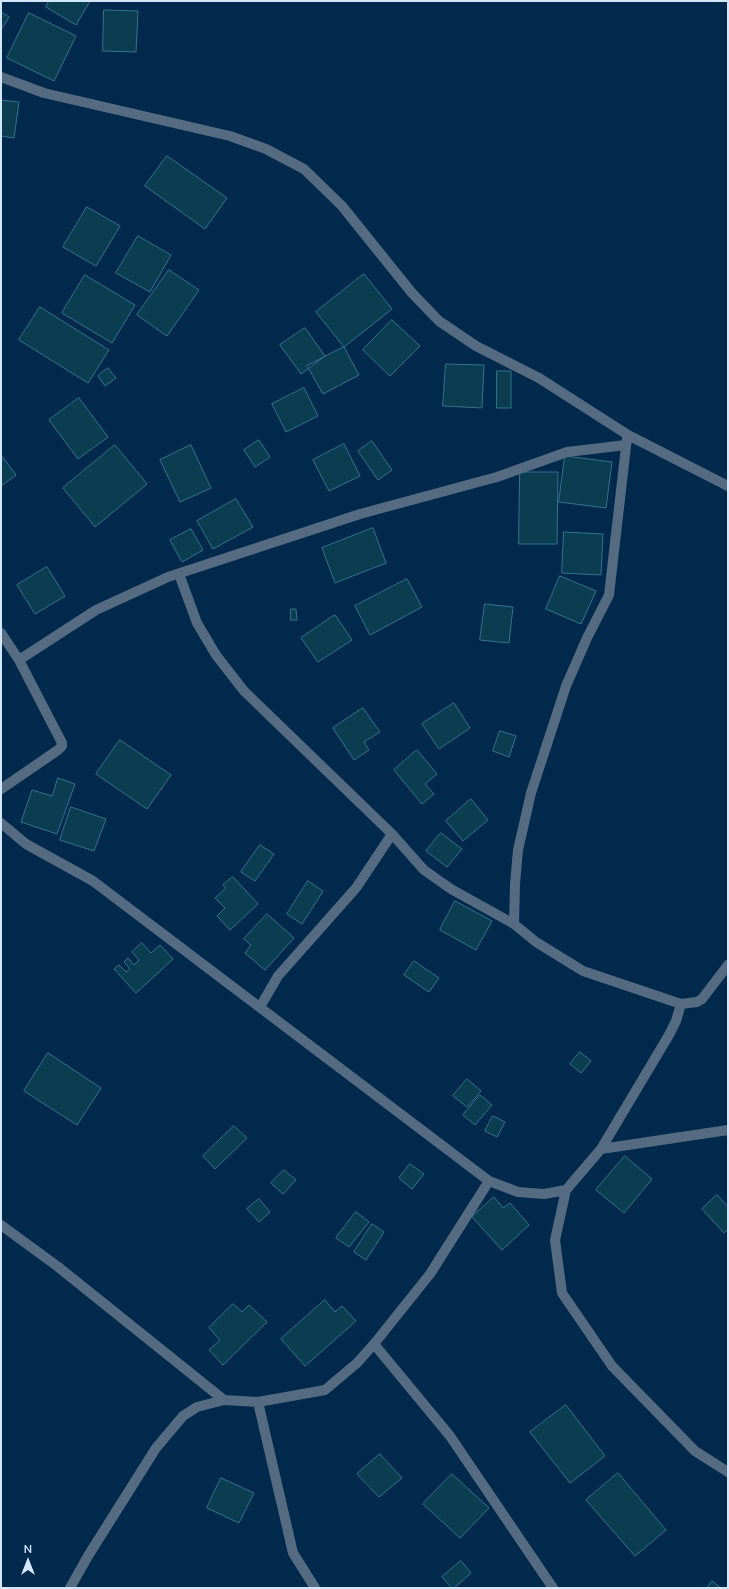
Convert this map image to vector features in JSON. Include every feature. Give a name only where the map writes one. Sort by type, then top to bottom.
[{"type":"street","points":[[1,77],[44,93],[230,136],[266,149],[304,169],[342,206],[412,292],[439,320],[476,346],[539,378],[627,440],[728,486]]},
{"type":"street","points":[[19,660],[96,610],[168,577],[360,514],[497,477],[567,452],[627,440]]},
{"type":"street","points":[[514,924],[518,850],[531,793],[566,686],[587,638],[609,595],[627,440]]},
{"type":"street","points":[[179,574],[197,623],[216,654],[244,691],[392,834],[424,870],[452,889],[514,924],[536,942],[583,971],[681,1004],[697,1002],[702,999],[728,965]]},
{"type":"street","points":[[1,633],[19,660],[62,741],[62,746],[1,789]]},
{"type":"street","points":[[1,823],[26,844],[93,882],[489,1181],[518,1192],[544,1194],[566,1190]]},
{"type":"street","points":[[260,1007],[278,976],[356,888],[392,834]]},
{"type":"street","points":[[681,1004],[676,1021],[669,1035],[602,1149],[566,1190],[555,1240],[562,1293],[612,1366],[695,1451],[728,1472]]},
{"type":"street","points":[[602,1149],[728,1130]]},
{"type":"street","points":[[70,1588],[88,1556],[156,1448],[183,1416],[197,1407],[224,1400],[258,1402],[324,1390],[357,1363],[430,1274],[489,1181]]},
{"type":"street","points":[[1,1225],[57,1266],[224,1400]]},
{"type":"street","points":[[374,1344],[450,1436],[553,1588]]},
{"type":"street","points":[[258,1402],[293,1553],[315,1588]]},
{"type":"building","points":[[49,1],[90,1],[76,25],[46,7]]},
{"type":"building","points":[[104,10],[138,11],[136,52],[103,51]]},
{"type":"building","points":[[1,12],[9,17],[1,30]]},
{"type":"building","points":[[29,13],[76,36],[54,81],[7,58]]},
{"type":"building","points":[[1,100],[19,102],[14,138],[1,136]]},
{"type":"building","points":[[167,156],[227,198],[205,229],[145,186]]},
{"type":"building","points":[[87,207],[120,226],[96,266],[63,247]]},
{"type":"building","points":[[138,236],[171,255],[150,292],[116,273]]},
{"type":"building","points":[[169,270],[199,290],[167,336],[137,315]]},
{"type":"building","points":[[364,274],[392,309],[344,347],[316,312]]},
{"type":"building","points":[[85,275],[135,305],[112,343],[62,313]]},
{"type":"building","points":[[40,307],[109,350],[88,383],[19,340]]},
{"type":"building","points":[[392,320],[420,346],[390,376],[363,350]]},
{"type":"building","points":[[305,328],[325,356],[301,374],[280,345]]},
{"type":"building","points":[[344,347],[359,375],[323,394],[307,366]]},
{"type":"building","points":[[446,364],[484,365],[482,408],[443,406]]},
{"type":"building","points":[[108,368],[116,378],[105,386],[98,376]]},
{"type":"building","points":[[497,371],[511,371],[511,408],[497,408]]},
{"type":"building","points":[[304,388],[318,416],[286,432],[272,404]]},
{"type":"building","points":[[79,398],[108,437],[78,459],[49,420]]},
{"type":"building","points":[[259,440],[270,457],[255,467],[244,450]]},
{"type":"building","points":[[372,441],[392,470],[378,480],[358,451]]},
{"type":"building","points":[[344,444],[360,476],[329,491],[313,460]]},
{"type":"building","points":[[115,445],[147,484],[95,527],[63,488]]},
{"type":"building","points":[[191,445],[211,488],[180,502],[160,460]]},
{"type":"building","points":[[1,455],[16,475],[1,486]]},
{"type":"building","points":[[565,456],[612,462],[606,508],[559,502]]},
{"type":"building","points":[[520,472],[558,472],[557,544],[519,544]]},
{"type":"building","points":[[236,499],[253,527],[213,549],[197,521]]},
{"type":"building","points":[[373,528],[386,563],[335,583],[322,548]]},
{"type":"building","points":[[191,529],[203,550],[182,562],[170,540]]},
{"type":"building","points":[[564,532],[603,534],[601,575],[562,573]]},
{"type":"building","points":[[47,567],[65,596],[35,614],[17,585]]},
{"type":"building","points":[[560,576],[596,591],[581,624],[546,609]]},
{"type":"building","points":[[407,579],[422,607],[370,635],[355,606]]},
{"type":"building","points":[[485,604],[513,607],[509,643],[480,640]]},
{"type":"building","points":[[291,609],[296,609],[297,620],[291,620]]},
{"type":"building","points":[[335,615],[352,640],[318,662],[301,638]]},
{"type":"building","points":[[454,703],[470,728],[439,749],[422,724]]},
{"type":"building","points":[[363,708],[380,732],[364,742],[369,750],[354,760],[333,728]]},
{"type":"building","points":[[500,731],[516,736],[509,757],[493,751]]},
{"type":"building","points":[[120,740],[171,775],[147,809],[96,774]]},
{"type":"building","points":[[417,750],[437,774],[425,784],[434,794],[422,804],[394,770]]},
{"type":"building","points":[[58,778],[75,784],[57,834],[21,822],[32,790],[52,796]]},
{"type":"building","points":[[471,799],[488,820],[463,841],[446,821]]},
{"type":"building","points":[[71,807],[106,819],[94,851],[60,840]]},
{"type":"building","points":[[441,833],[462,849],[447,867],[426,851]]},
{"type":"building","points":[[260,845],[274,854],[255,881],[241,872]]},
{"type":"building","points":[[233,877],[258,904],[230,930],[217,916],[225,908],[215,898],[226,888],[223,885]]},
{"type":"building","points":[[308,881],[323,891],[302,924],[287,914]]},
{"type":"building","points":[[455,901],[492,921],[476,950],[440,930]]},
{"type":"building","points":[[267,914],[294,938],[265,970],[245,953],[251,945],[244,939]]},
{"type":"building","points":[[142,943],[151,953],[160,945],[173,959],[136,993],[114,969],[119,965],[126,972],[130,969],[124,962],[128,958],[134,965],[139,960],[132,952]]},
{"type":"building","points":[[414,961],[439,978],[429,992],[404,975]]},
{"type":"building","points":[[580,1052],[591,1061],[581,1073],[570,1064]]},
{"type":"building","points":[[48,1053],[101,1088],[77,1125],[24,1091]]},
{"type":"building","points":[[467,1079],[481,1091],[467,1107],[453,1096]]},
{"type":"building","points":[[480,1095],[492,1105],[475,1125],[463,1115]]},
{"type":"building","points":[[493,1116],[505,1122],[497,1137],[485,1131]]},
{"type":"building","points":[[234,1126],[247,1138],[215,1169],[203,1156]]},
{"type":"building","points":[[625,1156],[652,1179],[624,1213],[596,1190]]},
{"type":"building","points":[[410,1164],[424,1174],[412,1189],[399,1178]]},
{"type":"building","points":[[284,1170],[296,1180],[283,1194],[271,1183]]},
{"type":"building","points":[[717,1195],[728,1207],[728,1229],[724,1233],[702,1209]]},
{"type":"building","points":[[494,1197],[503,1208],[510,1203],[529,1225],[502,1250],[472,1217]]},
{"type":"building","points":[[259,1199],[270,1212],[259,1222],[247,1209]]},
{"type":"building","points":[[356,1212],[369,1222],[349,1247],[336,1238]]},
{"type":"building","points":[[372,1224],[384,1232],[366,1260],[354,1252]]},
{"type":"building","points":[[325,1300],[335,1312],[342,1306],[356,1321],[305,1366],[281,1339]]},
{"type":"building","points":[[233,1304],[242,1312],[249,1305],[267,1322],[223,1365],[209,1350],[220,1340],[209,1328]]},
{"type":"building","points":[[566,1405],[605,1456],[570,1483],[530,1432]]},
{"type":"building","points":[[380,1454],[402,1478],[379,1497],[357,1474]]},
{"type":"building","points":[[618,1473],[666,1530],[635,1556],[586,1500]]},
{"type":"building","points":[[452,1474],[489,1508],[460,1538],[423,1504]]},
{"type":"building","points":[[221,1478],[254,1493],[239,1523],[207,1508]]},
{"type":"building","points":[[461,1561],[471,1573],[454,1588],[452,1588],[442,1577]]},
{"type":"building","points":[[712,1581],[721,1588],[707,1588]]}]
